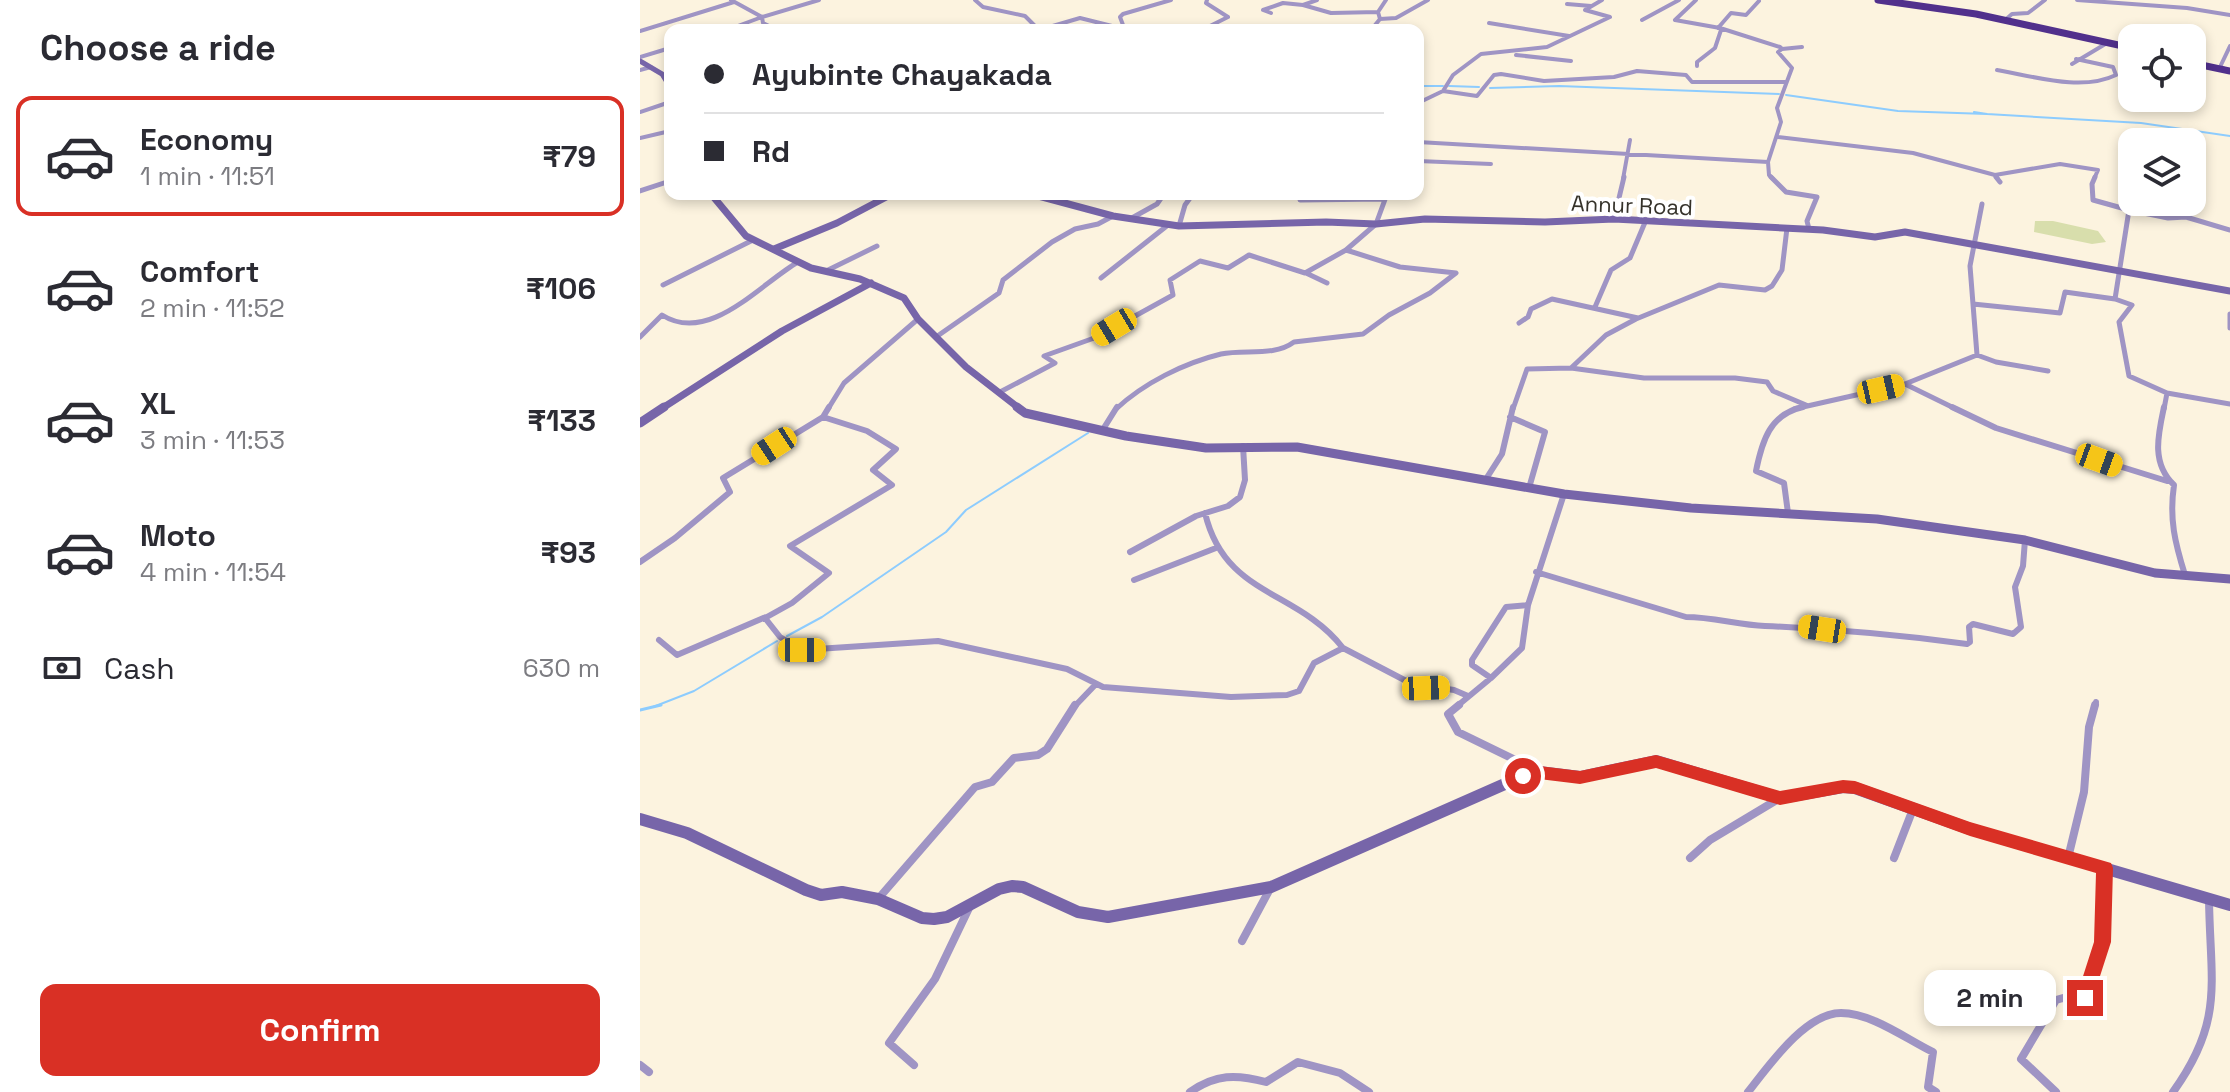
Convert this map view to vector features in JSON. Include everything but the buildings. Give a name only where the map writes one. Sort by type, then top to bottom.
[{"type":"highway","points":[[1878,0],[2004,21],[2118,45]]},
{"type":"highway","points":[[2206,66],[2230,70]]},
{"type":"main road","points":[[640,59],[664,77]]},
{"type":"main road","points":[[716,200],[746,236],[753,240],[798,262],[871,283],[904,298],[918,319],[966,367],[1025,413],[1102,431],[1206,448],[1297,447],[1564,494],[1691,508],[1877,519],[2025,540],[2155,573],[2230,579]]},
{"type":"main road","points":[[774,249],[880,200]]},
{"type":"main road","name":"Annur Road","points":[[1053,200],[1113,216],[1179,226],[1326,222],[1376,224],[1425,219],[1545,222],[1614,219],[1809,229],[1875,237],[1905,232],[2230,291]]},
{"type":"main road","points":[[640,423],[783,328],[871,283]]},
{"type":"main road","points":[[640,819],[687,833],[821,895],[842,892],[878,899],[922,918],[947,917],[999,889],[1012,886],[1023,887],[1078,912],[1108,917],[1271,887],[1523,776],[1539,772],[1580,777],[1656,761],[1780,798],[1843,787],[1873,793],[1913,809],[2068,858],[2230,905]]},
{"type":"street","points":[[743,24],[819,0]]},
{"type":"street","points":[[975,0],[983,7],[1025,16],[1033,24]]},
{"type":"street","points":[[1120,24],[1123,14],[1171,0]]},
{"type":"street","points":[[1207,0],[1206,3],[1228,17],[1214,24]]},
{"type":"street","points":[[1303,5],[1317,0]]},
{"type":"street","points":[[1380,19],[1378,12],[1386,0]]},
{"type":"street","points":[[1376,24],[1380,19],[1396,18],[1428,0]]},
{"type":"street","points":[[1424,100],[1443,91],[1453,75],[1478,56],[1547,47],[1610,17],[1585,10],[1602,0]]},
{"type":"street","points":[[1642,20],[1679,0]]},
{"type":"street","points":[[1696,0],[1675,20],[1720,29],[1782,49],[1802,47]]},
{"type":"street","points":[[1929,7],[1938,0]]},
{"type":"street","points":[[2004,21],[2012,14],[2028,13],[2045,0]]},
{"type":"street","points":[[2077,0],[2187,8],[2230,15]]},
{"type":"street","points":[[640,31],[732,1],[762,17]]},
{"type":"street","points":[[1697,66],[1697,62],[1711,56],[1717,49],[1720,29],[1731,13],[1746,15],[1759,1]]},
{"type":"street","points":[[1271,13],[1263,10],[1283,3],[1303,5],[1335,15],[1356,9],[1378,12]]},
{"type":"street","points":[[1567,4],[1591,6]]},
{"type":"street","points":[[762,17],[765,24]]},
{"type":"street","points":[[1060,24],[1080,18],[1108,23],[1121,19]]},
{"type":"street","points":[[1489,23],[1569,36]]},
{"type":"street","points":[[2072,64],[2107,43]]},
{"type":"street","points":[[2230,46],[2220,67],[2230,70]]},
{"type":"street","points":[[1782,49],[1778,52],[1792,68],[1777,108],[1781,122],[1768,162],[1769,175],[1782,189],[1817,197],[1807,221],[1809,229]]},
{"type":"street","points":[[640,59],[664,50]]},
{"type":"street","points":[[1508,53],[1571,61]]},
{"type":"street","points":[[1997,70],[2091,82],[2112,79],[2116,75],[2113,67],[2076,59]]},
{"type":"street","points":[[640,70],[651,67]]},
{"type":"street","points":[[1443,91],[1477,96],[1494,75],[1501,74],[1544,81],[1614,77],[1637,71],[1686,75],[1692,82],[1786,82]]},
{"type":"street","points":[[640,112],[664,104]]},
{"type":"street","points":[[640,138],[664,132]]},
{"type":"street","points":[[1778,137],[1913,153],[1995,175],[2045,165],[2087,166],[2098,170],[2092,184],[2093,200],[2118,207]]},
{"type":"street","points":[[1614,219],[1622,192],[1630,140]]},
{"type":"street","points":[[1424,142],[1768,162]]},
{"type":"street","points":[[1424,161],[1491,164]]},
{"type":"street","points":[[1995,175],[2000,182]]},
{"type":"street","points":[[640,191],[664,183]]},
{"type":"street","points":[[1130,219],[1160,200]]},
{"type":"street","points":[[1179,226],[1189,200]]},
{"type":"street","points":[[1306,273],[1346,250],[1376,224],[1384,200]]},
{"type":"street","points":[[1977,355],[1970,266],[1982,204]]},
{"type":"street","points":[[936,337],[999,293],[1003,280],[1052,242],[1075,229],[1098,224],[1113,216]]},
{"type":"street","points":[[2115,299],[2128,216]]},
{"type":"street","points":[[2158,216],[2186,217],[2230,230]]},
{"type":"street","points":[[1595,307],[1611,270],[1630,258],[1646,220]]},
{"type":"street","points":[[1101,278],[1168,225]]},
{"type":"street","points":[[1571,368],[1606,335],[1638,318],[1719,285],[1765,290],[1772,286],[1782,270],[1787,228]]},
{"type":"street","points":[[663,285],[753,240]]},
{"type":"street","points":[[826,271],[877,246]]},
{"type":"street","points":[[1102,431],[1117,407],[1165,375],[1222,354],[1285,349],[1294,342],[1363,334],[1389,315],[1430,293],[1456,273],[1400,267],[1346,250]]},
{"type":"street","points":[[1000,392],[1055,363],[1044,356],[1052,351],[1098,337],[1144,312],[1152,303],[1173,295],[1170,280],[1200,261],[1233,268],[1249,255],[1327,283]]},
{"type":"street","points":[[640,337],[662,315],[674,323],[711,320],[743,301],[773,275],[798,262]]},
{"type":"street","points":[[1973,304],[2060,313],[2065,292],[2115,299],[2132,305],[2119,322],[2129,376],[2167,393],[2230,404]]},
{"type":"street","points":[[1519,323],[1528,317],[1531,309],[1552,299],[1638,318]]},
{"type":"street","points":[[2230,314],[2230,328]]},
{"type":"street","points":[[640,562],[675,538],[730,492],[723,478],[823,417],[844,383],[918,319]]},
{"type":"street","points":[[1788,513],[1784,483],[1756,471],[1762,439],[1789,410],[1905,384],[1977,355],[1996,362],[2048,371]]},
{"type":"street","points":[[1486,479],[1499,467],[1512,426],[1510,417],[1527,369],[1571,368],[1644,378],[1735,378],[1767,382],[1781,395],[1807,406]]},
{"type":"street","points":[[1905,384],[1996,428],[2174,485],[2170,510],[2172,535],[2185,575]]},
{"type":"street","points":[[2167,393],[2156,456],[2167,481]]},
{"type":"street","points":[[659,640],[677,655],[685,653],[792,603],[829,573],[790,546],[892,485],[873,470],[896,449],[867,431],[823,417]]},
{"type":"street","points":[[1510,417],[1545,432],[1529,488]]},
{"type":"street","points":[[1130,552],[1205,513],[1228,506],[1240,497],[1245,480],[1243,446]]},
{"type":"street","points":[[1539,772],[1458,732],[1448,714],[1521,652],[1527,642],[1528,605],[1536,572],[1564,494]]},
{"type":"street","points":[[1205,513],[1216,548],[1224,560],[1268,595],[1329,630],[1343,648],[1412,684],[1426,688],[1455,687],[1468,696]]},
{"type":"street","points":[[1536,572],[1686,617],[1709,617],[1764,626],[1794,625],[1891,634],[1967,644],[1970,642],[1969,627],[1973,624],[2013,634],[2021,627],[2015,587],[2023,566],[2025,540]]},
{"type":"street","points":[[1134,580],[1216,548]]},
{"type":"street","points":[[1491,678],[1472,665],[1472,660],[1506,607],[1528,605]]},
{"type":"street","points":[[766,617],[780,637],[802,650],[938,641],[1067,669],[1111,688],[1198,696],[1291,695],[1299,691],[1314,663],[1343,648]]},
{"type":"street","points":[[878,899],[975,787],[992,782],[1014,758],[1038,755],[1047,749],[1079,699],[1096,684]]},
{"type":"street","points":[[2068,858],[2084,792],[2089,727],[2096,702]]},
{"type":"street","points":[[1690,858],[1700,846],[1726,828],[1754,816],[1780,798]]},
{"type":"street","points":[[1894,858],[1913,809]]},
{"type":"street","points":[[2056,1092],[2021,1059],[2056,1000],[2063,998],[2078,1003],[2085,998],[2103,942],[2105,868]]},
{"type":"street","points":[[1242,941],[1271,887]]},
{"type":"street","points":[[2209,899],[2211,937],[2222,987]]},
{"type":"street","points":[[914,1065],[889,1043],[935,979],[970,906]]},
{"type":"street","points":[[1748,1092],[1782,1049],[1817,1022],[1840,1013],[1859,1018],[1933,1052],[1928,1087],[1936,1092]]},
{"type":"street","points":[[1190,1092],[1208,1078],[1224,1074],[1266,1082],[1298,1062],[1340,1073],[1369,1092]]},
{"type":"street","points":[[2173,1092],[2203,1064]]},
{"type":"green space","points":[[2035,221],[2053,221],[2098,231],[2106,242],[2092,244],[2034,232]]},
{"type":"waterway","points":[[1424,86],[1443,86]]},
{"type":"waterway","points":[[1449,86],[1479,87]]},
{"type":"waterway","points":[[1490,88],[1559,86],[1779,94]]},
{"type":"waterway","points":[[1786,95],[1898,111],[1987,114]]},
{"type":"waterway","points":[[1974,112],[1987,114]]},
{"type":"waterway","points":[[1987,114],[2141,123],[2230,136]]},
{"type":"waterway","points":[[787,636],[822,617],[946,532],[966,510],[1088,433]]},
{"type":"waterway","points":[[654,707],[694,691],[777,641]]},
{"type":"waterway","points":[[654,707],[661,705]]},
{"type":"waterway","points":[[640,710],[654,707]]},
{"type":"route","points":[[1523,776],[1539,772],[1580,777],[1656,761],[1780,798],[1832,788],[1855,788],[1970,829],[2105,868],[2103,942],[2085,998]]}]
